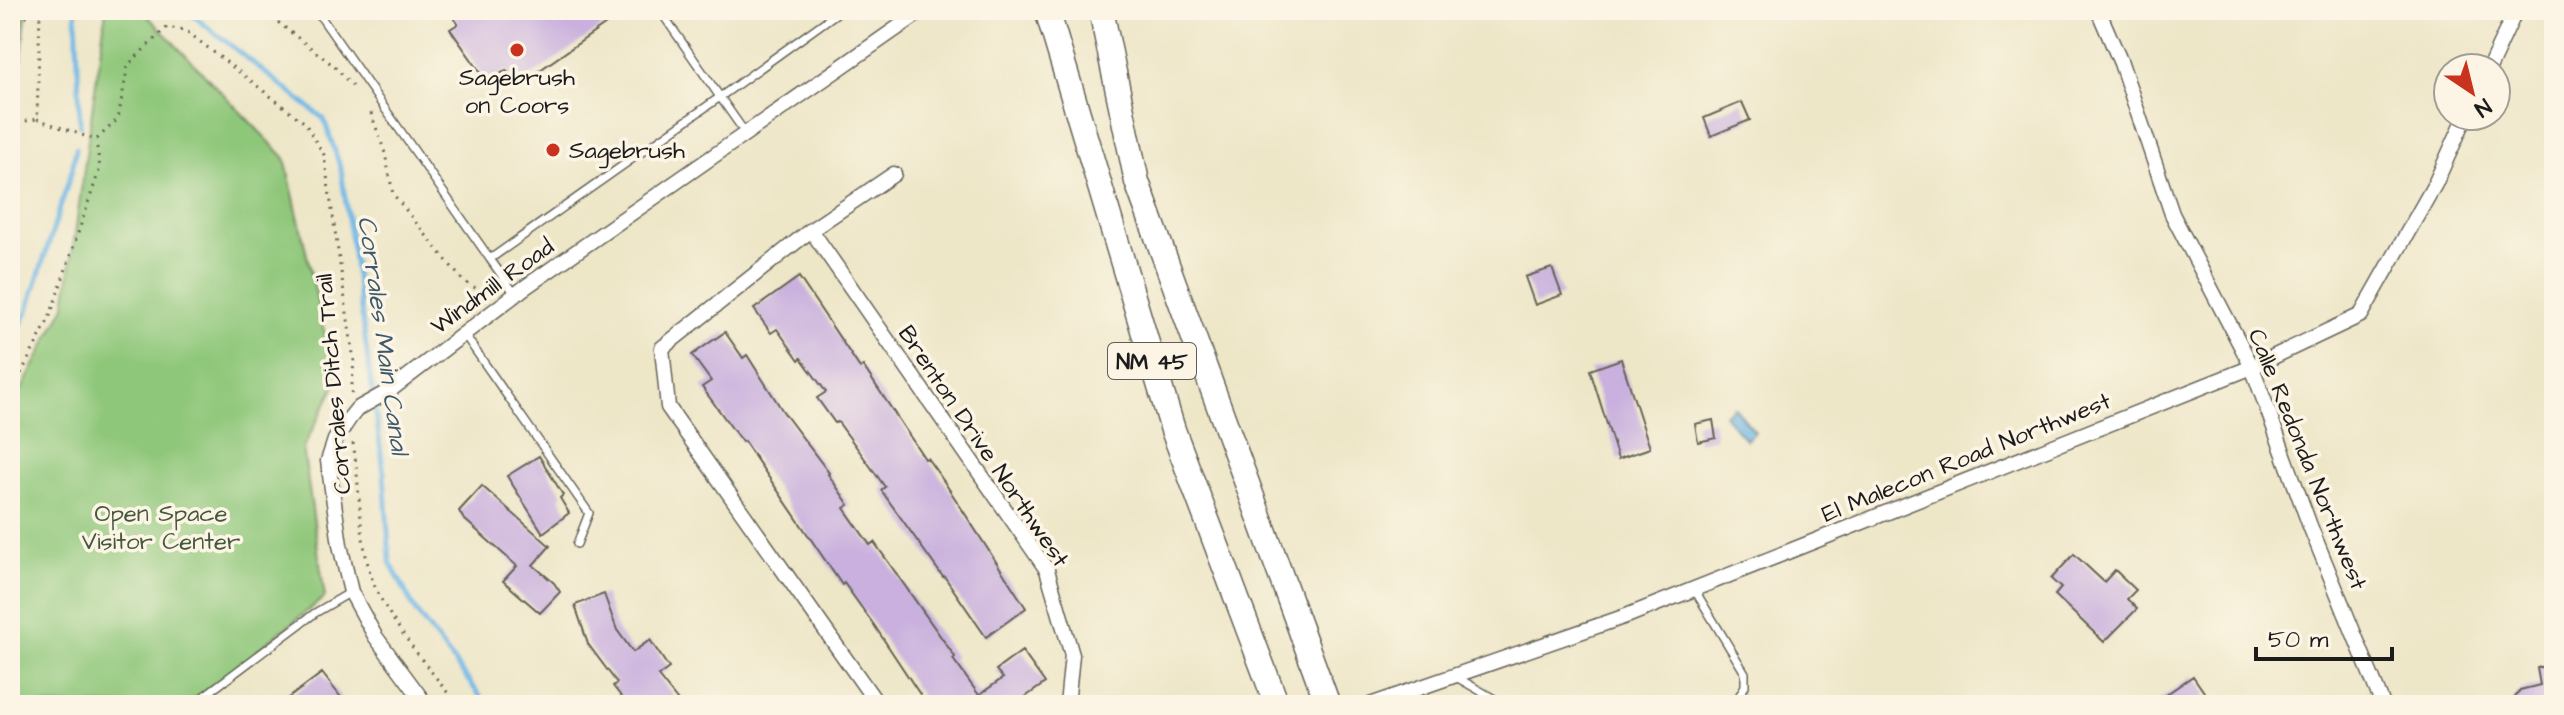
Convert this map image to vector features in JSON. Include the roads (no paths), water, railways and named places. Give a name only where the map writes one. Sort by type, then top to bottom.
[{"type":"main road","name":"NM 45","points":[[1047,10],[1173,430],[1277,705]]},
{"type":"main road","name":"NM 45","points":[[1101,10],[1137,182],[1328,705]]},
{"type":"street","name":"Windmill Road","points":[[351,592],[340,545],[328,461],[335,440],[353,414],[389,391],[499,306],[923,10]]},
{"type":"street","name":"Calle Redonda Northwest","points":[[2098,10],[2121,63],[2172,214],[2252,367],[2310,526],[2383,705]]},
{"type":"street","points":[[2496,52],[2516,10]]},
{"type":"street","name":"El Malecon Road Northwest","points":[[1370,705],[1629,615],[2252,367],[2361,315],[2435,184],[2459,132]]},
{"type":"street","points":[[878,705],[668,407],[662,348],[811,230],[894,174]]},
{"type":"street","name":"Brenton Drive Northwest","points":[[811,230],[1047,570],[1072,655],[1067,705]]},
{"type":"street","points":[[351,592],[375,636],[426,705]]},
{"type":"lane","points":[[316,10],[515,295]]},
{"type":"lane","points":[[490,259],[841,10]]},
{"type":"lane","points":[[661,12],[746,134]]},
{"type":"lane","points":[[463,332],[589,513],[577,544]]},
{"type":"lane","points":[[1694,589],[1745,673],[1745,686],[1734,705]]},
{"type":"lane","points":[[192,705],[315,613],[351,592]]},
{"type":"lane","points":[[1454,676],[1505,705]]},
{"type":"water","points":[[1734,407],[1755,432],[1746,440],[1724,415]]},
{"type":"waterway","points":[[76,10],[80,125]]},
{"type":"waterway","name":"Corrales Main Canal","points":[[186,10],[324,119],[341,169],[384,473],[390,562],[416,612],[487,705]]},
{"type":"waterway","points":[[10,346],[27,312],[72,170],[76,148]]},
{"type":"place","name":"Sagebrush on Coors","points":[[517,50]]},
{"type":"place","name":"Sagebrush","points":[[553,150]]},
{"type":"park label","name":"Open Space Visitor Center","points":[[161,527]]}]
